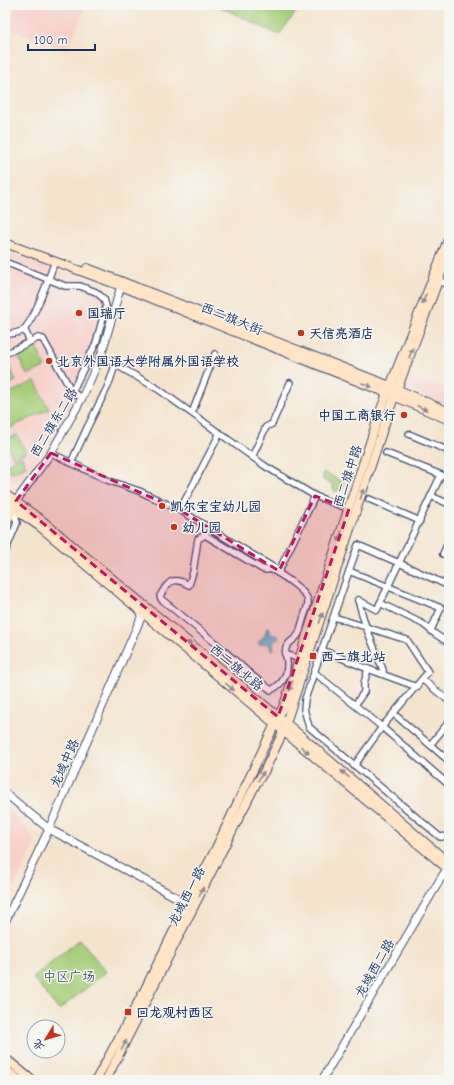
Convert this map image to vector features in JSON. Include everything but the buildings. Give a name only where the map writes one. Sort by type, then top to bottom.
[{"type":"main road","name":"西二旗大街","points":[[5,237],[392,391],[449,412]]},
{"type":"main road","name":"西二旗中路","points":[[277,721],[291,688],[349,509],[435,279],[449,237]]},
{"type":"main road","name":"西二旗大街","points":[[5,242],[55,262],[122,284]]},
{"type":"main road","name":"西二旗中路","points":[[435,279],[449,252]]},
{"type":"main road","name":"西二旗中路","points":[[286,723],[392,391]]},
{"type":"main road","name":"西二旗大街","points":[[392,391],[449,420]]},
{"type":"main road","name":"西二旗北路","points":[[5,494],[11,506],[39,526],[143,613],[277,721],[286,723],[449,867]]},
{"type":"main road","name":"西二旗北路","points":[[5,503],[43,521],[277,721],[283,732],[449,867]]},
{"type":"main road","points":[[5,526],[11,506]]},
{"type":"main road","name":"龙域西一路","points":[[96,1080],[143,993],[216,848],[277,721]]},
{"type":"main road","name":"龙域西一路","points":[[106,1080],[256,784],[264,772],[286,723]]},
{"type":"main road","points":[[5,1058],[32,1080]]},
{"type":"main road","points":[[5,1068],[18,1080]]},
{"type":"street","points":[[5,262],[65,286],[80,286],[96,292],[103,297],[106,303],[96,343],[72,392]]},
{"type":"street","points":[[5,335],[24,330],[31,320],[55,262]]},
{"type":"street","points":[[435,279],[449,285]]},
{"type":"street","name":"西二旗东二路","points":[[11,506],[51,453],[82,398],[101,356],[122,284]]},
{"type":"street","points":[[24,330],[30,341]]},
{"type":"street","points":[[6,352],[30,341],[40,338],[44,340],[72,392],[82,398]]},
{"type":"street","points":[[192,413],[215,354]]},
{"type":"street","points":[[101,356],[116,363],[158,389],[265,466],[315,496],[349,509]]},
{"type":"street","points":[[72,463],[87,428],[108,386],[116,363]]},
{"type":"street","points":[[252,456],[266,427],[272,424],[290,383]]},
{"type":"street","points":[[180,510],[220,433]]},
{"type":"street","points":[[409,434],[449,451]]},
{"type":"street","points":[[51,453],[108,480],[180,510],[279,571],[315,496]]},
{"type":"street","points":[[386,453],[449,478]]},
{"type":"street","points":[[382,674],[383,670],[366,627],[358,600],[377,610],[441,475]]},
{"type":"street","points":[[432,496],[449,504]]},
{"type":"street","points":[[369,499],[420,521]]},
{"type":"street","points":[[5,552],[17,523],[11,506]]},
{"type":"street","points":[[205,535],[208,536],[262,569],[270,569],[304,594],[308,602],[298,635],[287,646],[285,654],[288,665],[286,674],[281,685],[271,690],[161,599],[160,596],[166,585],[172,581],[176,580],[189,585],[194,572],[198,539],[205,535]]},
{"type":"street","points":[[443,554],[449,540]]},
{"type":"street","points":[[449,586],[358,545],[304,706],[309,727],[440,837],[449,836]]},
{"type":"street","points":[[350,571],[441,608],[431,630]]},
{"type":"street","points":[[380,604],[423,624],[449,643]]},
{"type":"street","name":"龙域中路","points":[[5,922],[49,829],[143,613]]},
{"type":"street","points":[[334,617],[408,640],[428,672],[423,680],[382,727],[354,766]]},
{"type":"street","points":[[322,650],[368,669],[417,686]]},
{"type":"street","points":[[285,654],[300,660]]},
{"type":"street","points":[[355,705],[364,692],[364,683],[368,669]]},
{"type":"street","points":[[315,673],[382,727],[449,785]]},
{"type":"street","points":[[423,680],[449,701]]},
{"type":"street","points":[[394,714],[449,761]]},
{"type":"street","points":[[430,745],[449,722]]},
{"type":"street","points":[[5,793],[49,829],[187,903]]},
{"type":"street","name":"龙域西二路","points":[[322,1080],[441,878],[449,867]]},
{"type":"highlighted area","points":[[51,453],[180,510],[279,571],[315,496],[349,509],[278,717],[16,501]]},
{"type":"shaded area","points":[[16,5],[87,5],[67,51],[8,29]]},
{"type":"shaded area","name":"北京外国语大学附属外国语学校","points":[[5,250],[102,284],[111,305],[102,341],[73,402],[61,423],[43,451],[19,481],[5,483]]},
{"type":"shaded area","points":[[404,377],[423,383],[449,388],[449,407],[401,387]]},
{"type":"shaded area","points":[[5,808],[16,817],[36,841],[5,907]]},
{"type":"green space","points":[[216,5],[301,5],[279,35]]},
{"type":"green space","points":[[36,346],[45,367],[27,375],[18,354]]},
{"type":"green space","points":[[7,360],[16,381],[5,386],[5,361]]},
{"type":"green space","points":[[35,381],[49,409],[6,430],[5,395]]},
{"type":"green space","points":[[17,435],[26,452],[14,459],[5,441]]},
{"type":"green space","points":[[22,457],[26,466],[11,473],[7,464]]},
{"type":"green space","points":[[323,472],[342,481],[344,483],[342,488],[335,492],[331,482],[328,483],[323,480]]},
{"type":"green space","name":"中区广场","points":[[80,939],[106,972],[59,1010],[33,978]]},
{"type":"water","points":[[267,627],[270,628],[272,635],[277,635],[279,638],[273,642],[274,649],[272,650],[269,645],[265,643],[260,645],[258,643],[265,635]]},
{"type":"place","name":"国瑞厅","points":[[79,313]]},
{"type":"place","name":"天信亮酒店","points":[[301,333]]},
{"type":"place","name":"北京外国语大学附属外国语学校","points":[[49,361]]},
{"type":"place","name":"中国工商银行","points":[[404,415]]},
{"type":"place","name":"凯尔宝宝幼儿园","points":[[162,506]]},
{"type":"place","name":"幼儿园","points":[[174,527]]},
{"type":"place","name":"西二旗北站","points":[[313,656]]},
{"type":"place","name":"回龙观村西区","points":[[128,1012]]}]
